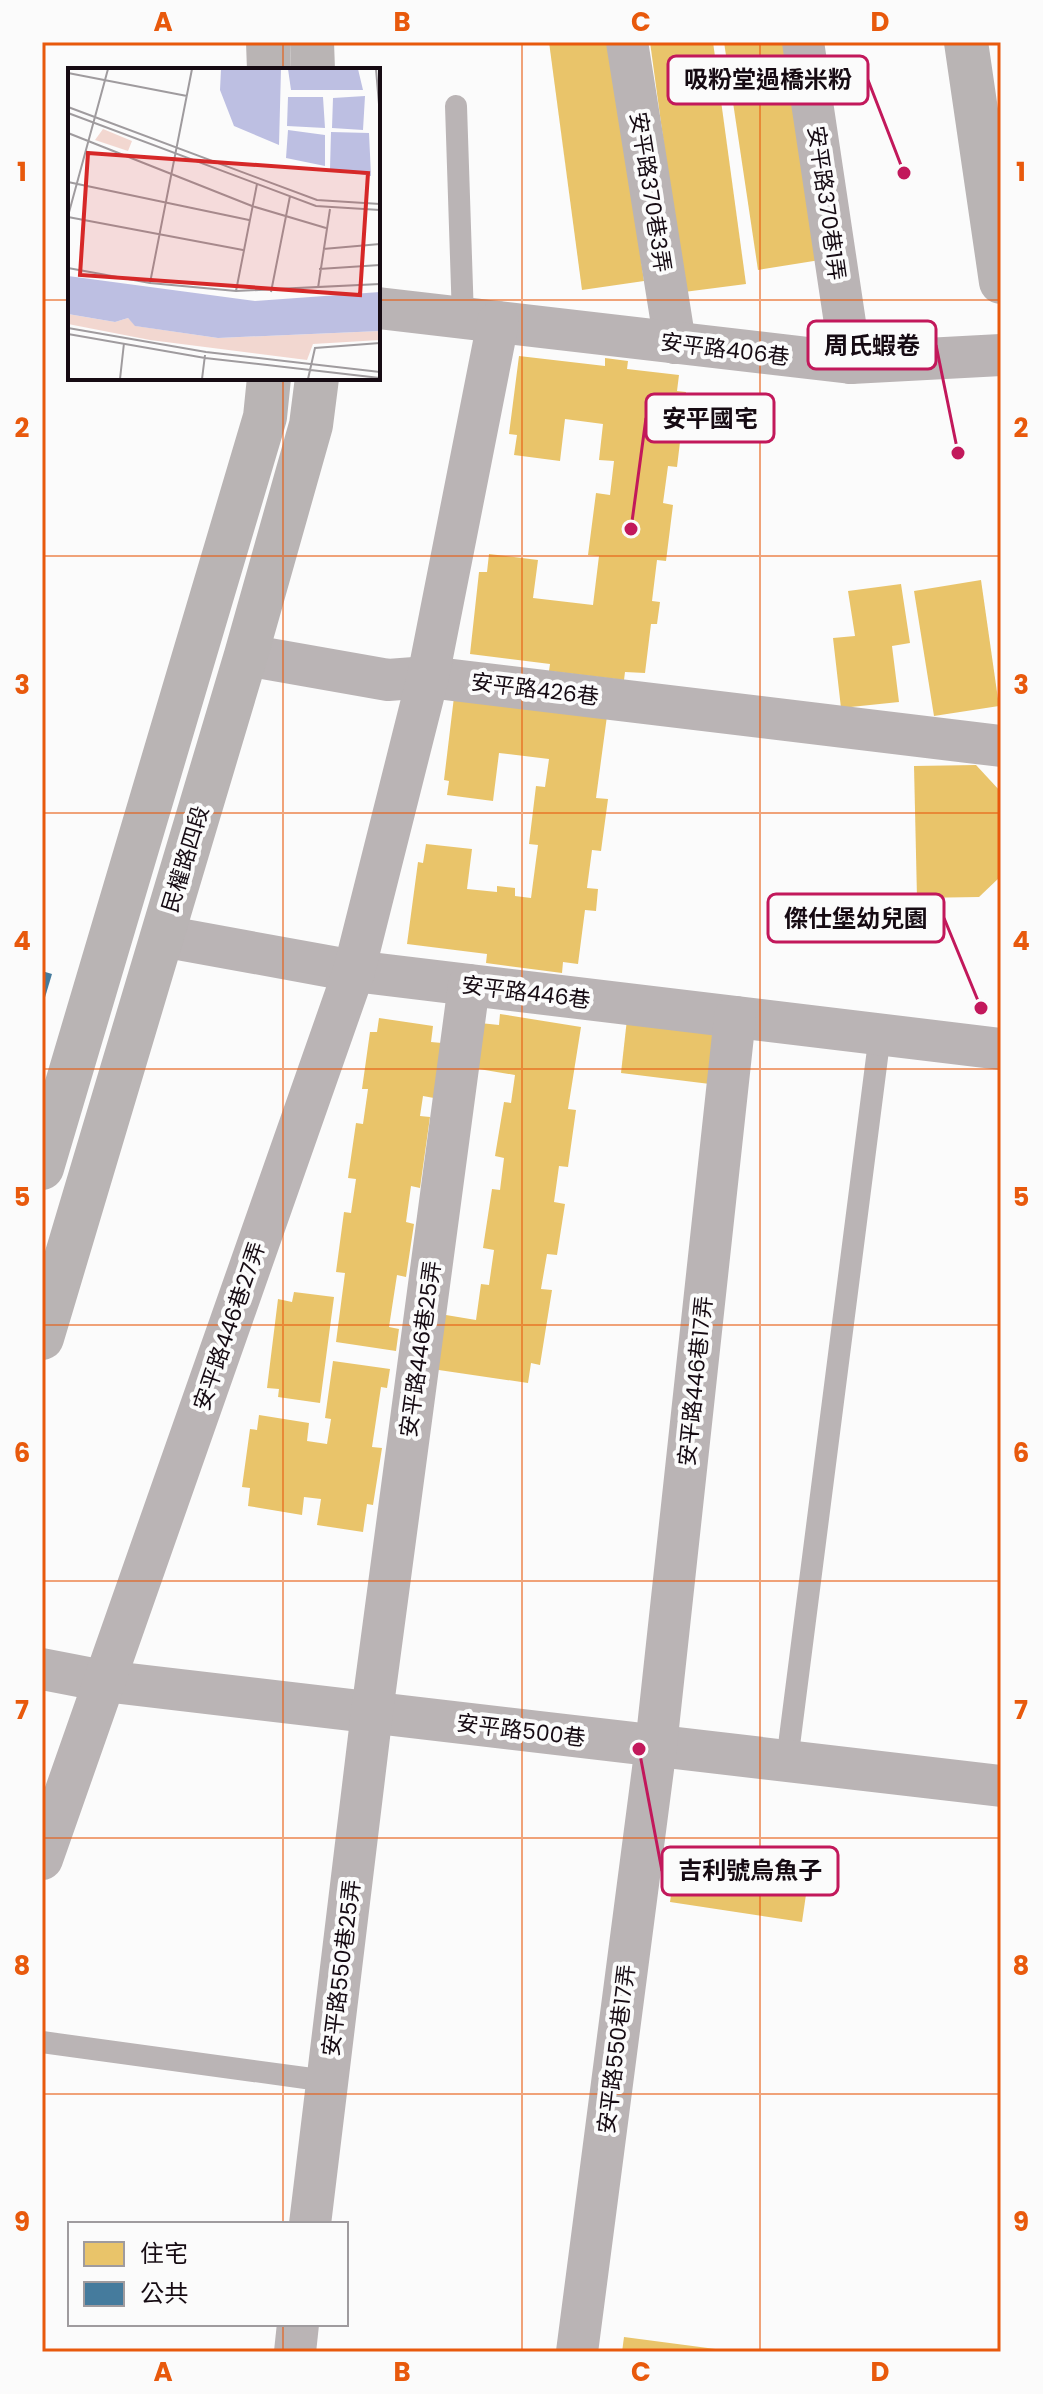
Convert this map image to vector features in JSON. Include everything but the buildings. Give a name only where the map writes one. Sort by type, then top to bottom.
[{"type":"street","points":[[268,42],[269,68]]},
{"type":"street","points":[[312,42],[313,68]]},
{"type":"street","name":"安平路370巷3弄","points":[[627,42],[675,343]]},
{"type":"street","name":"安平路370巷1弄","points":[[803,42],[851,363]]},
{"type":"street","points":[[966,42],[1001,282]]},
{"type":"street","name":"安平路406巷","points":[[380,308],[851,363],[1001,355]]},
{"type":"street","points":[[354,971],[428,677],[481,320]]},
{"type":"street","points":[[42,1168],[265,417],[269,380]]},
{"type":"street","name":"民權路四段","points":[[42,1338],[246,655],[311,425],[317,380]]},
{"type":"street","name":"安平路426巷","points":[[246,655],[388,680],[428,677],[1001,746]]},
{"type":"street","name":"安平路446巷","points":[[162,936],[354,971],[1001,1049]]},
{"type":"street","name":"安平路446巷27弄","points":[[42,1859],[354,971]]},
{"type":"street","name":"安平路446巷25弄","points":[[372,1712],[469,985]]},
{"type":"street","name":"安平路446巷17弄","points":[[656,1746],[735,1017]]},
{"type":"street","name":"安平路500巷","points":[[42,1669],[104,1681],[1001,1786]]},
{"type":"street","name":"安平路550巷25弄","points":[[310,2222],[372,1712]]},
{"type":"street","name":"安平路550巷17弄","points":[[577,2352],[656,1746]]},
{"type":"street","points":[[295,2352],[298,2326]]},
{"type":"lane","points":[[456,106],[481,320]]},
{"type":"lane","points":[[787,1761],[880,1034]]},
{"type":"lane","points":[[42,2042],[327,2081]]},
{"type":"place","name":"吸粉堂過橋米粉","points":[[904,173]]},
{"type":"place","name":"周氏蝦卷","points":[[958,453]]},
{"type":"place","name":"安平國宅","points":[[631,529]]},
{"type":"place","name":"傑仕堡幼兒園","points":[[981,1008]]},
{"type":"place","name":"吉利號烏魚子","points":[[639,1749]]}]
